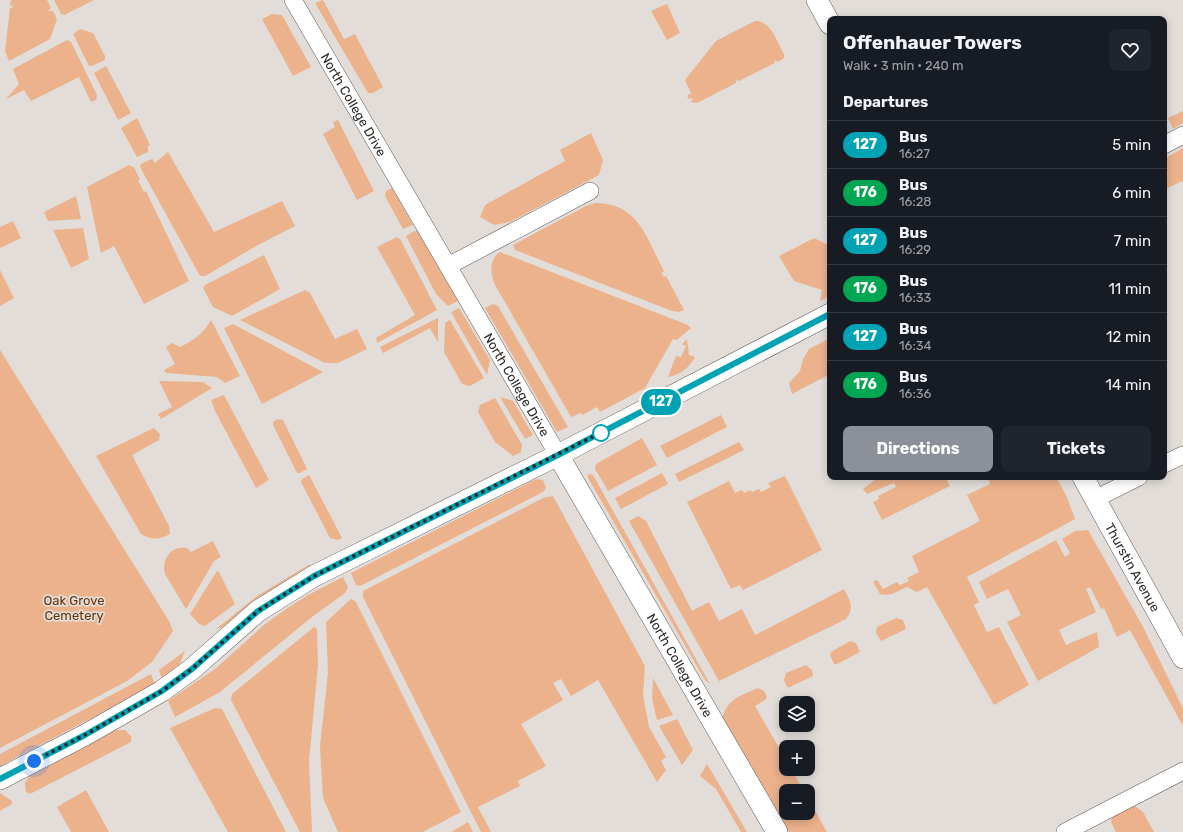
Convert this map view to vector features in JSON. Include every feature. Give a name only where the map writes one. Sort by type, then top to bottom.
[{"type":"street","name":"North College Drive","points":[[293,0],[777,832]]},
{"type":"street","points":[[817,0],[827,18]]},
{"type":"street","points":[[1167,143],[1183,135]]},
{"type":"street","points":[[448,266],[590,191]]},
{"type":"street","points":[[0,779],[85,735],[162,691],[192,669],[258,611],[314,576],[558,455],[827,316]]},
{"type":"street","points":[[1167,463],[1183,455]]},
{"type":"street","name":"Thurstin Avenue","points":[[1085,480],[1183,658]]},
{"type":"street","points":[[1095,499],[1133,480]]},
{"type":"street","points":[[1065,832],[1183,771]]},
{"type":"green space","points":[[11,0],[47,0],[51,8],[48,11],[53,11],[57,19],[50,39],[9,61],[5,51],[10,8],[14,7],[10,5]]},
{"type":"green space","points":[[54,0],[94,0],[64,15],[61,14]]},
{"type":"green space","points":[[323,0],[344,39],[355,34],[383,87],[373,93],[368,93],[315,3]]},
{"type":"green space","points":[[667,4],[680,33],[667,40],[651,11]]},
{"type":"green space","points":[[272,14],[282,15],[311,67],[293,76],[262,19]]},
{"type":"green space","points":[[755,21],[765,24],[773,33],[784,54],[784,58],[778,62],[774,60],[775,63],[739,81],[736,80],[736,83],[697,103],[690,102],[693,100],[692,98],[689,99],[687,96],[691,93],[685,80],[716,41]]},
{"type":"green space","points":[[80,29],[93,33],[105,56],[105,60],[89,66],[73,34]]},
{"type":"green space","points":[[67,40],[71,42],[97,95],[96,100],[91,102],[79,77],[31,101],[24,90],[6,99],[19,84],[13,69]]},
{"type":"green space","points":[[106,66],[131,113],[118,120],[94,73]]},
{"type":"green space","points":[[1183,111],[1183,123],[1173,129],[1168,118]]},
{"type":"green space","points":[[137,118],[150,145],[148,146],[148,152],[137,157],[121,128]]},
{"type":"green space","points":[[338,120],[374,191],[357,200],[323,134],[335,127],[333,122]]},
{"type":"green space","points":[[591,133],[603,160],[599,175],[510,222],[494,225],[480,217],[485,205],[565,161],[560,150]]},
{"type":"green space","points":[[1183,148],[1183,183],[1182,181],[1167,188],[1167,157]]},
{"type":"green space","points":[[168,152],[214,232],[282,201],[295,226],[258,245],[205,276],[200,276],[140,167],[141,164],[152,159],[155,163]]},
{"type":"green space","points":[[129,165],[134,167],[140,180],[138,181],[144,192],[146,191],[189,281],[144,304],[114,246],[101,253],[87,187]]},
{"type":"green space","points":[[392,188],[413,225],[403,229],[385,196],[386,191]]},
{"type":"green space","points":[[76,196],[81,219],[48,221],[44,212]]},
{"type":"green space","points":[[595,203],[610,205],[622,209],[639,225],[646,235],[664,271],[661,273],[664,277],[666,276],[684,310],[678,312],[672,311],[515,250],[513,245],[586,206]]},
{"type":"green space","points":[[13,221],[21,238],[0,248],[0,227]]},
{"type":"green space","points":[[83,228],[89,259],[71,268],[53,230]]},
{"type":"green space","points":[[417,230],[458,301],[448,306],[436,294],[406,236]]},
{"type":"green space","points":[[397,237],[400,239],[437,310],[377,343],[376,338],[415,315],[377,247]]},
{"type":"green space","points":[[814,238],[827,244],[827,298],[820,301],[822,290],[794,281],[779,256]]},
{"type":"green space","points":[[500,252],[688,325],[691,328],[677,340],[673,339],[645,388],[600,412],[597,407],[582,415],[581,413],[571,417],[495,285],[491,272],[492,263],[496,255]]},
{"type":"green space","points":[[264,255],[280,289],[232,316],[213,307],[203,288],[205,285]]},
{"type":"green space","points":[[0,270],[14,298],[0,306]]},
{"type":"green space","points":[[305,290],[310,293],[335,339],[357,329],[367,349],[338,363],[325,363],[240,320]]},
{"type":"green space","points":[[493,304],[498,306],[568,427],[557,432],[485,308]]},
{"type":"green space","points":[[459,308],[490,360],[487,375],[451,312]]},
{"type":"green space","points":[[438,318],[438,342],[430,328],[383,353],[380,347]]},
{"type":"green space","points":[[211,320],[240,376],[225,383],[217,377],[166,373],[164,370],[175,364],[166,347],[172,343],[180,347],[190,342],[201,333]]},
{"type":"green space","points":[[450,320],[484,378],[470,386],[462,384],[444,352],[445,323]]},
{"type":"green space","points":[[233,324],[323,372],[262,404],[224,328]]},
{"type":"green space","points":[[687,339],[689,355],[695,357],[684,370],[676,375],[668,377],[676,356],[681,357],[686,346],[682,344]]},
{"type":"green space","points":[[827,340],[827,376],[792,394],[789,383],[800,371],[803,359],[809,349]]},
{"type":"green space","name":"Oak Grove Cemetery","points":[[0,350],[169,621],[173,631],[152,662],[127,681],[0,748]]},
{"type":"green space","points":[[159,381],[203,382],[212,388],[161,419],[158,414],[172,407]]},
{"type":"green space","points":[[224,395],[269,480],[256,488],[215,411],[211,400]]},
{"type":"green space","points":[[500,397],[513,401],[533,435],[525,439]]},
{"type":"green space","points":[[495,398],[522,445],[521,452],[511,457],[512,455],[495,442],[478,412],[480,405]]},
{"type":"green space","points":[[721,415],[727,427],[667,458],[660,446]]},
{"type":"green space","points":[[278,419],[283,420],[307,469],[300,473],[297,473],[273,425],[273,422]]},
{"type":"green space","points":[[154,428],[160,434],[159,440],[132,455],[169,526],[170,534],[155,538],[141,534],[96,456]]},
{"type":"green space","points":[[642,438],[657,465],[608,491],[595,469],[596,464]]},
{"type":"green space","points":[[739,442],[744,450],[679,482],[675,474]]},
{"type":"green space","points":[[662,473],[668,484],[621,509],[615,498]]},
{"type":"green space","points":[[588,474],[593,475],[710,684],[705,680],[588,478]]},
{"type":"green space","points":[[309,475],[342,538],[338,540],[330,538],[301,482],[302,479]]},
{"type":"green space","points":[[785,476],[822,550],[743,590],[740,585],[731,589],[687,502],[729,481],[735,493],[742,490],[744,493],[750,490],[752,492],[759,489],[761,492],[771,487],[768,483]]},
{"type":"green space","points":[[536,479],[543,480],[546,488],[543,492],[360,586],[356,585],[351,573]]},
{"type":"green space","points":[[874,480],[947,480],[950,486],[882,520],[873,502],[879,499],[878,496],[896,487],[894,483],[867,494],[863,489]]},
{"type":"green space","points":[[988,480],[1058,480],[1066,495],[1075,519],[967,577],[979,602],[974,605],[987,632],[999,627],[1029,685],[994,705],[927,587],[917,592],[907,587],[894,593],[884,595],[880,594],[873,582],[877,580],[883,589],[897,582],[900,585],[909,581],[907,578],[919,572],[912,556],[980,521],[967,495],[990,484]]},
{"type":"green space","points":[[553,496],[645,666],[643,695],[649,727],[666,757],[661,761],[666,770],[657,782],[598,680],[571,696],[561,679],[553,683],[563,700],[521,724],[546,766],[518,781],[520,786],[478,807],[491,832],[481,832],[363,597],[363,591],[543,498]]},
{"type":"green space","points":[[638,516],[646,521],[692,611],[709,602],[719,621],[742,609],[755,635],[844,589],[851,604],[849,615],[846,619],[719,681],[629,521]]},
{"type":"green space","points":[[1088,530],[1142,625],[1183,708],[1183,726],[1130,630],[1117,637],[1104,608],[1101,609],[1090,587],[1086,589],[1096,612],[1059,630],[1066,645],[1097,632],[1099,647],[1038,681],[1007,622],[1021,615],[1008,589],[987,599],[979,582],[1056,540],[1065,557],[1070,553],[1062,539],[1075,531]]},
{"type":"green space","points":[[213,541],[221,557],[214,561],[186,609],[165,574],[164,563],[168,554],[176,548],[187,548],[191,552]]},
{"type":"green space","points":[[310,564],[312,567],[225,627],[216,629],[257,596]]},
{"type":"green space","points":[[217,571],[219,572],[235,604],[205,626],[199,624],[190,614]]},
{"type":"green space","points":[[343,577],[348,587],[345,593],[312,617],[220,692],[175,717],[168,701],[215,669],[264,625],[286,609],[308,595]]},
{"type":"green space","points":[[351,599],[356,602],[461,812],[423,832],[338,832],[323,798],[320,746],[328,673],[326,622]]},
{"type":"green space","points":[[896,618],[903,620],[906,629],[881,641],[876,633],[877,627]]},
{"type":"green space","points":[[314,627],[317,629],[318,665],[309,761],[312,832],[300,832],[231,700],[232,694]]},
{"type":"green space","points":[[850,641],[856,643],[860,652],[837,664],[834,664],[830,655],[831,652]]},
{"type":"green space","points":[[185,651],[180,664],[162,679],[159,670]]},
{"type":"green space","points":[[806,665],[812,670],[813,676],[787,687],[784,680],[786,673]]},
{"type":"green space","points":[[151,674],[155,685],[0,766],[0,754]]},
{"type":"green space","points":[[653,678],[673,715],[657,720],[652,699]]},
{"type":"green space","points":[[758,688],[764,691],[767,697],[755,706],[779,748],[779,776],[795,776],[800,784],[779,784],[779,820],[722,719],[727,707],[740,696]]},
{"type":"green space","points":[[215,708],[222,709],[286,832],[228,832],[170,728]]},
{"type":"green space","points":[[677,719],[693,750],[682,765],[659,726]]},
{"type":"green space","points":[[115,730],[125,730],[131,736],[131,742],[30,794],[26,792],[25,783],[30,775]]},
{"type":"green space","points":[[707,764],[747,832],[741,832],[716,789],[700,776]]},
{"type":"green space","points":[[86,790],[109,832],[71,832],[57,807]]},
{"type":"green space","points":[[0,793],[12,801],[12,804],[0,811]]},
{"type":"green space","points":[[1135,806],[1143,812],[1154,832],[1116,832],[1111,822],[1112,817]]},
{"type":"green space","points":[[815,811],[827,832],[786,832],[779,820],[815,820]]},
{"type":"green space","points":[[468,822],[473,832],[451,832]]},
{"type":"bus line","name":"127","points":[[0,779],[85,735],[162,691],[192,669],[258,611],[314,576],[558,455],[827,316]]},
{"type":"route","points":[[34,761],[85,735],[162,691],[192,669],[258,611],[314,576],[606,430],[601,433]]}]
